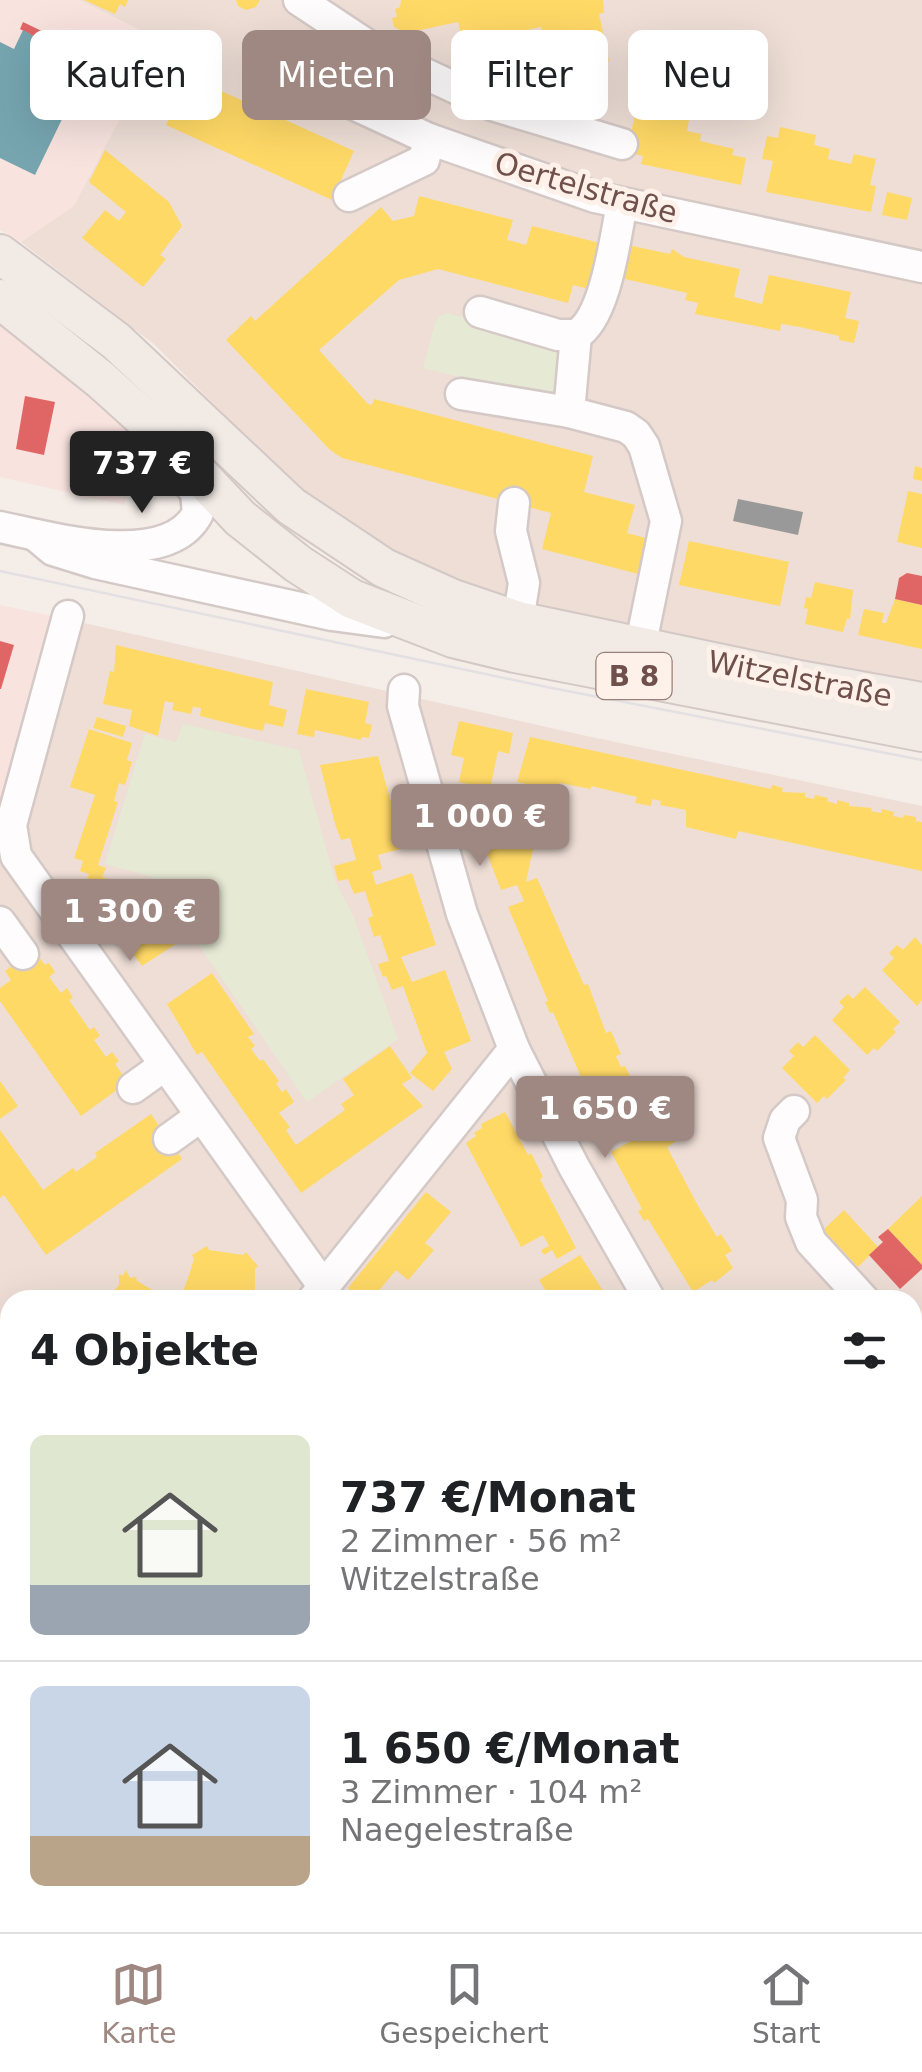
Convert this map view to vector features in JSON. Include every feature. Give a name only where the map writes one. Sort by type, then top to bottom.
[{"type":"main road","name":"Witzelstraße","points":[[0,254],[116,341],[291,506],[384,568],[452,599],[518,621],[922,702]]},
{"type":"main road","name":"B 8","points":[[0,299],[162,435]]},
{"type":"main road","name":"Witzelstraße","points":[[162,435],[254,530],[352,598],[423,627],[514,653],[922,732]]},
{"type":"street","points":[[298,0],[376,51],[492,105],[622,144]]},
{"type":"street","name":"Oertelstraße","points":[[386,120],[429,140],[622,204],[922,267]]},
{"type":"street","points":[[348,196],[424,160],[429,140]]},
{"type":"street","points":[[480,312],[558,335],[586,330],[597,314],[622,204]]},
{"type":"street","points":[[569,412],[576,334]]},
{"type":"street","points":[[461,394],[569,412],[626,427],[636,434],[644,446],[666,521],[640,648]]},
{"type":"street","name":"Witzelstraße","points":[[0,527],[141,547],[161,544],[187,530],[199,504],[196,493],[166,453],[162,435]]},
{"type":"street","points":[[514,503],[511,531],[524,584],[518,621]]},
{"type":"street","name":"Witzelstraße","points":[[35,534],[53,550],[95,563],[332,614],[423,627]]},
{"type":"street","points":[[68,616],[12,825],[16,856],[12,878],[165,1065],[316,1290]]},
{"type":"street","points":[[404,690],[403,706],[462,914],[514,1049],[574,1167],[644,1290]]},
{"type":"street","points":[[0,922],[23,954]]},
{"type":"street","points":[[322,1290],[514,1049]]},
{"type":"street","points":[[134,1088],[165,1065]]},
{"type":"street","points":[[794,1111],[785,1120],[780,1138],[802,1200],[801,1217],[811,1242],[855,1290]]},
{"type":"street","points":[[169,1139],[201,1116]]},
{"type":"shaded area","points":[[0,0],[79,0],[139,30],[30,30],[30,120],[119,120],[74,206],[21,242],[0,230]]},
{"type":"shaded area","points":[[79,0],[922,0],[922,686],[619,631],[483,596],[413,563],[305,496],[155,345],[21,242],[74,205],[118,120],[222,120],[222,30],[140,30]]},
{"type":"shaded area","points":[[0,314],[143,434],[124,505],[0,477]]},
{"type":"shaded area","points":[[0,605],[66,619],[0,842]]},
{"type":"shaded area","points":[[66,619],[582,735],[922,806],[922,1290],[0,1290],[0,842]]},
{"type":"green space","points":[[448,313],[556,343],[561,347],[561,389],[543,398],[423,368],[436,320]]},
{"type":"green space","points":[[183,724],[299,750],[335,881],[353,915],[398,1039],[307,1102],[152,877],[105,864],[145,734],[176,742]]},
{"type":"building: Wohnen","points":[[84,0],[128,0],[125,7],[120,4],[115,14]]},
{"type":"building: Wohnen","points":[[236,0],[260,0],[256,7],[246,10]]},
{"type":"building: Wohnen","points":[[401,0],[603,0],[604,13],[599,14],[602,30],[460,30],[458,22],[400,30],[394,27],[392,18],[397,17],[395,9],[400,7]]},
{"type":"building: Wohnen","points":[[222,91],[242,100],[242,120],[285,120],[354,151],[332,200],[166,125],[168,120],[222,120]]},
{"type":"building: Wohnen","points":[[634,120],[689,120],[687,131],[701,134],[700,141],[734,149],[732,155],[746,158],[741,185],[641,164],[643,156],[627,152]]},
{"type":"building: Wohnen","points":[[780,127],[816,135],[814,145],[830,149],[828,159],[851,164],[854,154],[876,159],[870,185],[876,186],[871,212],[766,192],[773,161],[762,159],[767,136],[778,138]]},
{"type":"building: Wohnen","points":[[105,150],[169,202],[182,226],[160,255],[166,259],[143,287],[82,238],[105,210],[119,221],[126,212],[89,182]]},
{"type":"building: Wohnen","points":[[887,192],[912,198],[907,220],[882,215]]},
{"type":"building: Wohnen","points":[[419,196],[513,220],[507,240],[526,245],[532,226],[604,244],[592,290],[573,285],[568,303],[438,269],[399,280],[319,350],[368,404],[372,405],[374,399],[593,456],[584,492],[635,505],[627,533],[652,540],[642,575],[542,549],[551,513],[342,458],[226,340],[251,316],[255,321],[381,207],[393,221],[414,216]]},
{"type":"building: Wohnen","points":[[623,244],[670,254],[672,249],[684,257],[740,269],[734,297],[762,304],[769,275],[851,292],[845,318],[859,321],[854,343],[800,327],[781,324],[780,331],[695,314],[698,303],[685,300],[687,293],[616,277]]},
{"type":"building: Wohnen","points":[[915,466],[922,468],[922,481],[913,479]]},
{"type":"building: Wohnen","points":[[908,491],[922,494],[922,548],[897,542]]},
{"type":"building: Wohnen","points":[[689,541],[789,562],[780,606],[679,585]]},
{"type":"building: Wohnen","points":[[815,582],[853,590],[850,619],[847,618],[843,632],[805,624],[806,597],[811,598]]},
{"type":"building: Wohnen","points":[[895,599],[922,605],[922,649],[858,635],[864,609],[884,613],[882,623],[886,623]]},
{"type":"building: Wohnen","points":[[116,645],[273,682],[269,705],[287,710],[283,727],[265,723],[263,731],[244,727],[200,716],[201,708],[193,707],[191,714],[172,710],[174,703],[165,701],[158,736],[129,726],[132,710],[103,704],[110,671],[114,672]]},
{"type":"building: Wohnen","points":[[306,689],[369,702],[365,723],[372,725],[369,738],[361,740],[315,730],[314,737],[297,734]]},
{"type":"building: Wohnen","points":[[97,717],[126,726],[123,737],[93,728]]},
{"type":"building: Wohnen","points":[[459,721],[513,733],[509,754],[498,751],[490,789],[459,782],[464,758],[451,755]]},
{"type":"building: Wohnen","points":[[89,729],[132,743],[127,760],[132,762],[125,785],[119,783],[114,801],[118,802],[98,865],[106,868],[102,877],[112,880],[108,892],[86,884],[89,874],[80,871],[83,861],[74,858],[95,795],[70,787]]},
{"type":"building: Wohnen","points":[[530,737],[771,789],[772,785],[783,788],[782,792],[805,793],[805,797],[814,799],[815,795],[881,813],[882,809],[894,812],[893,816],[916,817],[916,821],[922,822],[922,871],[738,831],[736,839],[686,827],[686,810],[660,805],[661,801],[652,799],[651,806],[635,803],[637,797],[591,786],[560,783],[558,791],[517,782]]},
{"type":"building: Wohnen","points":[[378,756],[404,848],[378,855],[382,869],[372,872],[376,885],[412,873],[436,945],[401,957],[412,982],[445,970],[471,1041],[444,1052],[452,1069],[433,1091],[410,1073],[427,1053],[403,986],[392,990],[378,964],[389,961],[380,935],[374,937],[368,918],[373,916],[365,891],[354,894],[348,879],[338,881],[334,866],[356,860],[350,838],[341,840],[320,765]]},
{"type":"building: Wohnen","points":[[505,820],[530,826],[533,849],[526,882],[537,878],[584,985],[588,984],[606,1033],[611,1031],[621,1054],[616,1056],[621,1067],[625,1066],[632,1080],[638,1077],[659,1125],[664,1122],[675,1142],[667,1147],[697,1204],[717,1237],[721,1234],[732,1251],[725,1255],[733,1268],[714,1283],[712,1280],[692,1290],[648,1219],[644,1221],[638,1211],[642,1209],[611,1152],[640,1136],[629,1110],[601,1122],[592,1111],[587,1099],[590,1098],[545,1002],[548,1001],[508,907],[524,901],[517,885],[501,890],[485,848],[501,843]]},
{"type":"building: Wohnen","points":[[143,885],[160,909],[168,903],[173,911],[165,916],[182,940],[142,966],[113,926],[118,923],[108,908]]},
{"type":"building: Wohnen","points":[[915,937],[922,945],[922,1000],[917,1006],[882,970],[894,958],[889,953],[897,945],[903,950]]},
{"type":"building: Wohnen","points":[[34,950],[55,972],[49,977],[61,993],[67,988],[73,998],[69,1000],[90,1030],[94,1027],[100,1036],[94,1040],[106,1057],[112,1052],[119,1061],[115,1064],[128,1082],[81,1116],[0,1001],[0,988],[11,980],[5,971]]},
{"type":"building: Wohnen","points":[[212,973],[254,1034],[248,1037],[255,1046],[251,1049],[279,1081],[276,1084],[282,1092],[286,1089],[294,1102],[279,1113],[290,1127],[286,1130],[296,1145],[345,1110],[341,1104],[354,1095],[343,1079],[390,1046],[412,1078],[402,1084],[423,1106],[301,1193],[202,1052],[197,1055],[167,1004]]},
{"type":"building: Wohnen","points":[[865,987],[900,1022],[893,1029],[896,1032],[877,1051],[874,1048],[867,1055],[832,1020],[844,1007],[839,1002],[848,994],[853,999]]},
{"type":"building: Wohnen","points":[[815,1035],[850,1070],[843,1078],[846,1080],[827,1099],[824,1096],[817,1103],[782,1068],[794,1056],[789,1051],[798,1042],[803,1047]]},
{"type":"building: Wohnen","points":[[0,1081],[18,1106],[0,1119]]},
{"type":"building: Wohnen","points":[[505,1112],[528,1155],[531,1153],[576,1248],[557,1259],[552,1250],[544,1255],[541,1250],[549,1246],[543,1235],[521,1247],[466,1143],[476,1136],[481,1124]]},
{"type":"building: Wohnen","points":[[151,1114],[182,1159],[46,1255],[4,1195],[0,1198],[0,1130],[43,1190],[73,1168],[76,1172],[97,1157],[95,1153]]},
{"type":"building: Wohnen","points":[[426,1192],[451,1212],[425,1243],[434,1250],[408,1280],[396,1270],[379,1290],[348,1288]]},
{"type":"building: Wohnen","points":[[922,1196],[922,1265],[888,1229]]},
{"type":"building: Wohnen","points":[[844,1210],[878,1247],[858,1267],[823,1230]]},
{"type":"building: Wohnen","points":[[207,1246],[209,1250],[243,1255],[246,1252],[258,1266],[255,1290],[183,1290],[192,1255]]},
{"type":"building: Wohnen","points":[[580,1255],[602,1290],[545,1290],[539,1280]]},
{"type":"building: Wohnen","points":[[126,1270],[130,1278],[136,1277],[152,1290],[115,1290],[119,1274],[123,1276]]},
{"type":"building: Handel","points":[[23,22],[40,30],[30,30],[30,34],[20,29]]},
{"type":"building: Handel","points":[[25,396],[55,402],[44,455],[16,449]]},
{"type":"building: Handel","points":[[907,573],[922,576],[922,605],[895,599],[899,578]]},
{"type":"building: Handel","points":[[0,641],[14,645],[1,689],[0,689]]},
{"type":"building: Handel","points":[[888,1229],[922,1265],[900,1289],[869,1255],[883,1242],[878,1237]]},
{"type":"building: Öffentlich","points":[[23,30],[30,34],[30,120],[62,120],[35,175],[0,158],[0,42],[14,49]]},
{"type":"building: Industrie","points":[[738,499],[803,512],[798,535],[733,521]]},
{"type":"tram line","points":[[0,571],[547,687],[922,760]]}]
